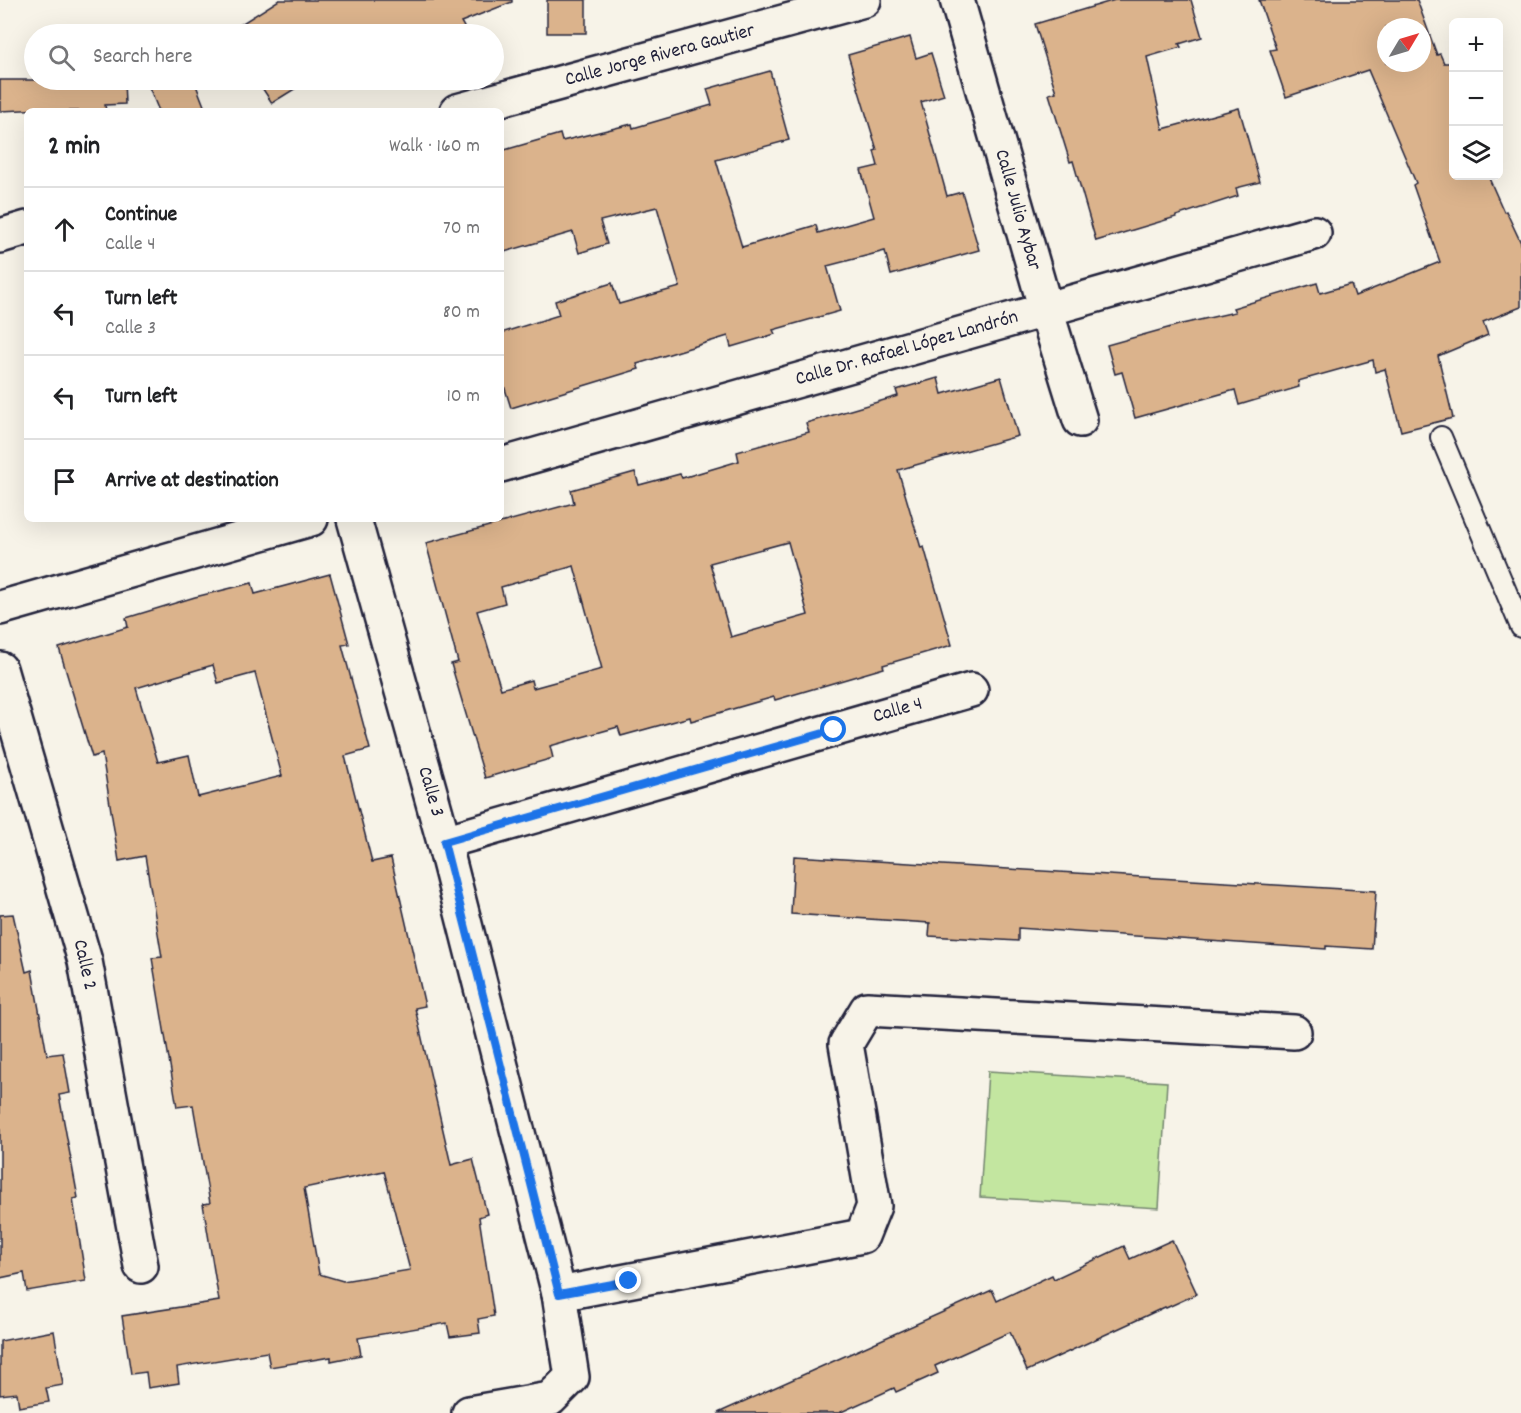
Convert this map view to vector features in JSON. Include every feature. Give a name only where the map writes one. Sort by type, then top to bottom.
[{"type":"street","name":"Calle Jorge Rivera Gautier","points":[[468,108],[864,0]]},
{"type":"street","name":"Calle Julio Aybar","points":[[957,0],[1080,420]]},
{"type":"street","points":[[0,236],[24,229]]},
{"type":"street","name":"Calle Dr. Rafael López Landrón","points":[[504,464],[1314,233]]},
{"type":"street","points":[[0,608],[301,522]]},
{"type":"street","name":"Calle 3","points":[[355,522],[444,842],[559,1294],[572,1377],[550,1399],[469,1413]]},
{"type":"street","name":"Calle 2","points":[[0,669],[85,962],[141,1266]]},
{"type":"street","name":"Calle 4","points":[[444,842],[971,690]]},
{"type":"street","points":[[559,1294],[862,1236],[874,1206],[846,1044],[867,1009],[1294,1032]]},
{"type":"lane","points":[[1441,437],[1521,627]]},
{"type":"green space","points":[[988,1071],[1167,1082],[1159,1208],[980,1197]]},
{"type":"building","points":[[279,0],[512,0],[512,2],[461,22],[462,24],[241,24]]},
{"type":"building","points":[[547,0],[586,0],[586,33],[547,33]]},
{"type":"building","points":[[1115,0],[1191,0],[1202,37],[1179,44],[1181,47],[1147,57],[1163,129],[1239,108],[1260,182],[1236,188],[1238,196],[1096,241],[1073,161],[1070,162],[1049,94],[1056,92],[1035,24]]},
{"type":"building","points":[[1259,0],[1417,0],[1424,18],[1377,18],[1377,72],[1431,72],[1431,38],[1437,55],[1440,54],[1444,63],[1449,63],[1449,180],[1490,180],[1521,243],[1521,307],[1483,322],[1488,335],[1438,356],[1453,418],[1401,431],[1385,369],[1375,372],[1373,360],[1298,381],[1299,387],[1239,405],[1235,390],[1135,418],[1122,372],[1115,374],[1107,345],[1235,312],[1233,308],[1317,283],[1320,293],[1351,284],[1355,296],[1440,262],[1413,185],[1416,183],[1368,70],[1286,97],[1270,50],[1276,49]]},
{"type":"building","points":[[910,37],[916,58],[931,53],[944,95],[921,102],[947,196],[962,192],[979,250],[891,275],[885,251],[827,266],[840,311],[773,330],[775,334],[731,347],[728,336],[637,364],[639,369],[511,408],[504,386],[504,332],[559,315],[555,301],[612,283],[619,304],[680,287],[657,207],[600,221],[607,244],[579,253],[573,232],[504,252],[504,150],[560,134],[562,141],[632,124],[633,128],[712,105],[707,89],[770,71],[789,140],[716,160],[742,247],[816,225],[818,233],[874,217],[861,170],[878,166],[874,151],[877,150],[848,55]]},
{"type":"building","points":[[0,80],[24,80],[24,90],[124,90],[125,104],[105,105],[106,108],[24,108],[24,110],[0,111]]},
{"type":"building","points":[[150,90],[198,90],[205,108],[158,108]]},
{"type":"building","points":[[264,90],[293,90],[272,103]]},
{"type":"building","points":[[1001,377],[1018,436],[898,470],[921,548],[924,547],[952,645],[775,700],[774,697],[691,721],[690,717],[621,736],[618,727],[550,746],[553,758],[485,778],[451,664],[458,662],[426,543],[574,503],[571,490],[635,472],[639,485],[680,474],[682,478],[739,461],[737,452],[809,432],[806,423],[898,396],[896,390],[938,378],[942,394]],"holes":[[[788,542],[808,615],[731,637],[710,563]],[[574,566],[602,669],[533,688],[531,680],[501,689],[477,611],[505,603],[501,587]]]},
{"type":"building","points":[[330,574],[349,644],[342,645],[370,749],[345,756],[372,862],[391,858],[425,1006],[415,1008],[451,1165],[473,1159],[487,1214],[479,1217],[494,1316],[478,1319],[480,1333],[450,1337],[447,1323],[358,1338],[361,1355],[331,1361],[331,1357],[270,1367],[267,1352],[177,1367],[179,1383],[148,1388],[146,1372],[131,1374],[122,1316],[219,1301],[203,1204],[210,1203],[193,1105],[177,1107],[152,958],[162,957],[145,856],[119,861],[102,754],[92,757],[59,648],[128,627],[126,618],[195,597],[252,583],[255,594]],"holes":[[[213,665],[218,683],[255,673],[282,776],[198,797],[189,755],[158,762],[136,688]],[[384,1171],[410,1270],[343,1281],[319,1274],[304,1188]]]},
{"type":"building","points":[[794,856],[1376,891],[1372,949],[1326,946],[1326,949],[1018,928],[1018,941],[929,936],[930,923],[791,914]]},
{"type":"building","points":[[13,914],[26,972],[32,970],[47,1055],[63,1053],[70,1093],[59,1095],[78,1198],[73,1199],[86,1281],[27,1291],[24,1273],[0,1278],[0,915]]},
{"type":"building","points":[[1172,1240],[1197,1294],[1027,1371],[1010,1332],[935,1366],[938,1373],[896,1392],[894,1388],[839,1413],[718,1413],[992,1290],[997,1301],[1052,1275],[1054,1279],[1124,1246],[1130,1259]]},
{"type":"building","points":[[54,1331],[63,1385],[46,1388],[49,1402],[19,1407],[17,1393],[0,1395],[0,1341]]},
{"type":"route","points":[[629,1281],[559,1294],[444,842],[834,730]]}]
